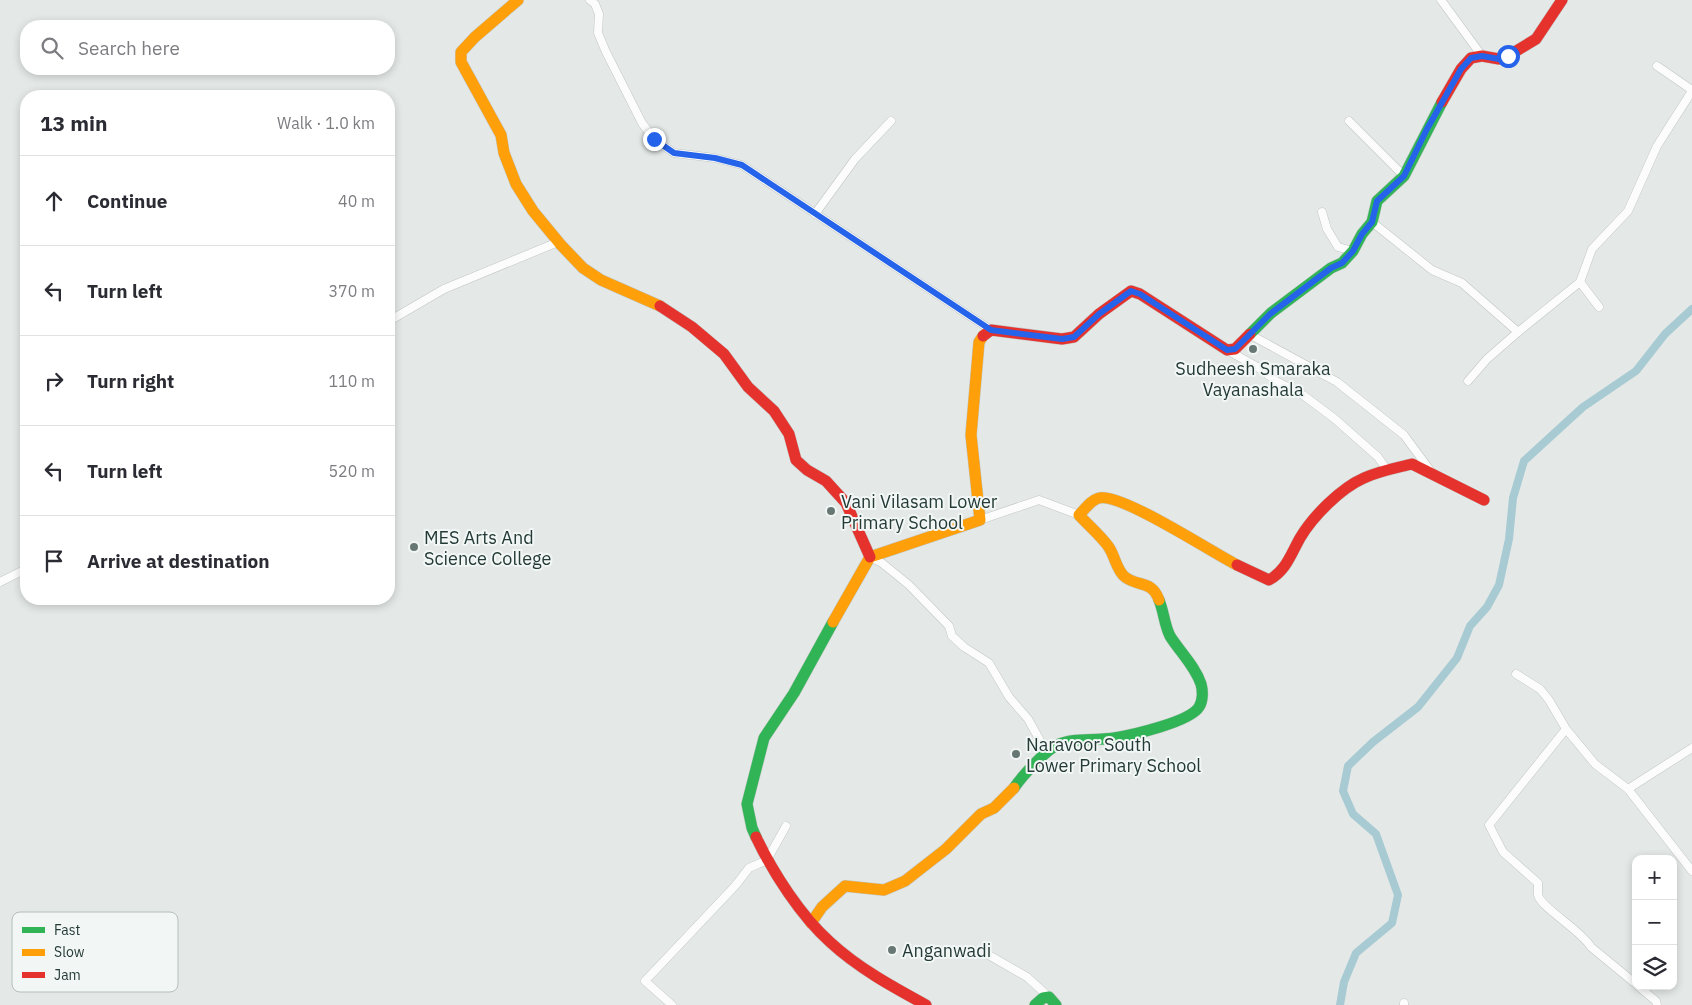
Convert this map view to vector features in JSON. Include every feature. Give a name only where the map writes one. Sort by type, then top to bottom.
[{"type":"street","points":[[518,0],[461,52],[460,62],[501,135],[504,153],[516,184],[533,211],[558,242],[583,268],[602,280],[665,308],[692,327],[724,354],[748,387],[774,411],[789,434],[796,460],[807,470],[826,481],[846,502],[870,557],[882,563],[910,585],[949,626],[952,636],[964,647],[989,663],[1009,697],[1028,719],[1046,753]]},
{"type":"street","points":[[590,0],[595,4],[600,14],[598,33],[606,52],[642,123],[654,139],[674,153],[715,158],[742,165],[991,330],[1062,339],[1074,337],[1099,314],[1131,291],[1140,294],[1227,350],[1259,368],[1276,381],[1303,395],[1336,419],[1378,457],[1388,471]]},
{"type":"street","points":[[1441,0],[1482,56]]},
{"type":"street","points":[[1227,350],[1235,349],[1270,314],[1331,268],[1342,263],[1353,251],[1362,234],[1372,222],[1377,201],[1404,176],[1427,129],[1461,69],[1471,58],[1482,56],[1499,59],[1508,56],[1536,39],[1562,0]]},
{"type":"street","points":[[1468,381],[1488,359],[1518,332],[1580,282],[1592,249],[1628,211],[1657,146],[1692,91],[1657,66]]},
{"type":"street","points":[[815,214],[855,159],[891,121]]},
{"type":"street","points":[[1349,121],[1404,176]]},
{"type":"street","points":[[1322,212],[1327,229],[1338,247],[1353,251]]},
{"type":"street","points":[[1372,222],[1432,270],[1462,284],[1518,332]]},
{"type":"street","points":[[395,318],[444,289],[558,242]]},
{"type":"street","points":[[1580,282],[1599,307]]},
{"type":"street","points":[[980,520],[971,435],[979,342],[984,334],[991,330]]},
{"type":"street","points":[[1249,334],[1337,382],[1404,435],[1433,474]]},
{"type":"street","points":[[1079,515],[1090,503],[1098,498],[1106,497],[1139,510],[1219,556],[1269,580],[1278,577],[1303,533],[1339,496],[1360,480],[1412,464],[1458,489],[1484,500]]},
{"type":"street","points":[[811,923],[822,906],[845,886],[884,890],[906,881],[921,867],[946,849],[981,814],[994,808],[1014,788],[1024,774],[1046,753],[1058,745],[1074,741],[1114,738],[1176,722],[1188,717],[1199,708],[1202,699],[1201,685],[1191,665],[1164,625],[1163,610],[1157,594],[1149,586],[1124,578],[1109,547],[1079,515],[1039,500],[870,557],[794,693],[764,738],[747,804],[752,828],[767,860],[811,923],[831,943],[856,963],[894,988],[926,1005]]},
{"type":"street","points":[[0,582],[20,572]]},
{"type":"street","points":[[1516,674],[1540,688],[1566,729],[1595,764],[1628,789],[1692,871]]},
{"type":"street","points":[[1566,729],[1489,825],[1503,852],[1538,883],[1538,895],[1543,904],[1564,920],[1588,941],[1591,947],[1632,981]]},
{"type":"street","points":[[1628,789],[1692,748]]},
{"type":"street","points":[[672,1005],[645,981],[735,886],[749,868],[767,860],[786,826]]},
{"type":"street","points":[[987,954],[1027,977],[1053,1001]]},
{"type":"street","points":[[1643,990],[1656,1001],[1657,1005]]},
{"type":"street","points":[[1035,1005],[1043,998],[1053,1001]]},
{"type":"waterway","points":[[1340,1005],[1344,982],[1356,953],[1392,923],[1398,895],[1376,834],[1353,814],[1343,791],[1348,766],[1373,742],[1418,707],[1457,658],[1470,626],[1487,607],[1499,585],[1509,539],[1513,498],[1524,461],[1583,407],[1636,371],[1665,334],[1692,309]]},
{"type":"traffic: fast","points":[[1250,334],[1271,313],[1331,268],[1342,263],[1353,251],[1362,234],[1372,222],[1377,201],[1404,176],[1442,102]]},
{"type":"traffic: fast","points":[[1014,788],[1034,764],[1057,745],[1078,740],[1114,738],[1146,731],[1173,723],[1194,713],[1199,707],[1202,696],[1201,684],[1191,665],[1170,636],[1159,600]]},
{"type":"traffic: fast","points":[[756,837],[747,804],[764,738],[794,693],[833,622]]},
{"type":"traffic: fast","points":[[1035,1005],[1043,998],[1049,997],[1056,1005]]},
{"type":"traffic: slow","points":[[518,0],[475,37],[461,52],[461,62],[501,135],[504,153],[516,184],[533,211],[583,268],[601,280],[660,306]]},
{"type":"traffic: slow","points":[[833,622],[870,557],[980,520],[971,435],[979,342],[983,336]]},
{"type":"traffic: slow","points":[[1159,600],[1153,589],[1130,580],[1122,574],[1108,546],[1079,515],[1093,501],[1099,498],[1126,504],[1146,513],[1237,565]]},
{"type":"traffic: slow","points":[[811,923],[822,907],[845,886],[884,890],[905,881],[946,849],[981,814],[994,808],[1014,788]]},
{"type":"traffic: jam","points":[[1442,102],[1461,69],[1471,58],[1482,56],[1499,59],[1508,56],[1536,39],[1562,0]]},
{"type":"traffic: jam","points":[[983,336],[991,330],[1062,339],[1074,337],[1099,314],[1131,291],[1140,294],[1227,350],[1235,349],[1250,334]]},
{"type":"traffic: jam","points":[[660,306],[692,327],[724,354],[748,387],[774,411],[789,434],[796,460],[807,470],[826,481],[846,503],[870,557]]},
{"type":"traffic: jam","points":[[1237,565],[1269,580],[1284,567],[1300,538],[1328,504],[1346,488],[1370,476],[1388,470],[1412,464],[1484,500]]},
{"type":"traffic: jam","points":[[756,837],[788,893],[819,932],[864,969],[926,1005]]},
{"type":"place","name":"Sudheesh Smaraka Vayanashala","points":[[1253,349]]},
{"type":"place","name":"Vani Vilasam Lower Primary School","points":[[831,511]]},
{"type":"place","name":"MES Arts And Science College","points":[[414,547]]},
{"type":"place","name":"Naravoor South Lower Primary School","points":[[1016,754]]},
{"type":"place","name":"Anganwadi","points":[[892,950]]},
{"type":"route","points":[[654,139],[674,153],[715,158],[742,165],[991,330],[1062,339],[1074,337],[1099,314],[1131,291],[1140,294],[1227,350],[1235,349],[1260,322],[1331,268],[1342,263],[1353,251],[1362,234],[1372,222],[1377,201],[1404,176],[1427,129],[1461,69],[1471,58],[1482,56],[1499,59],[1508,56]]}]
